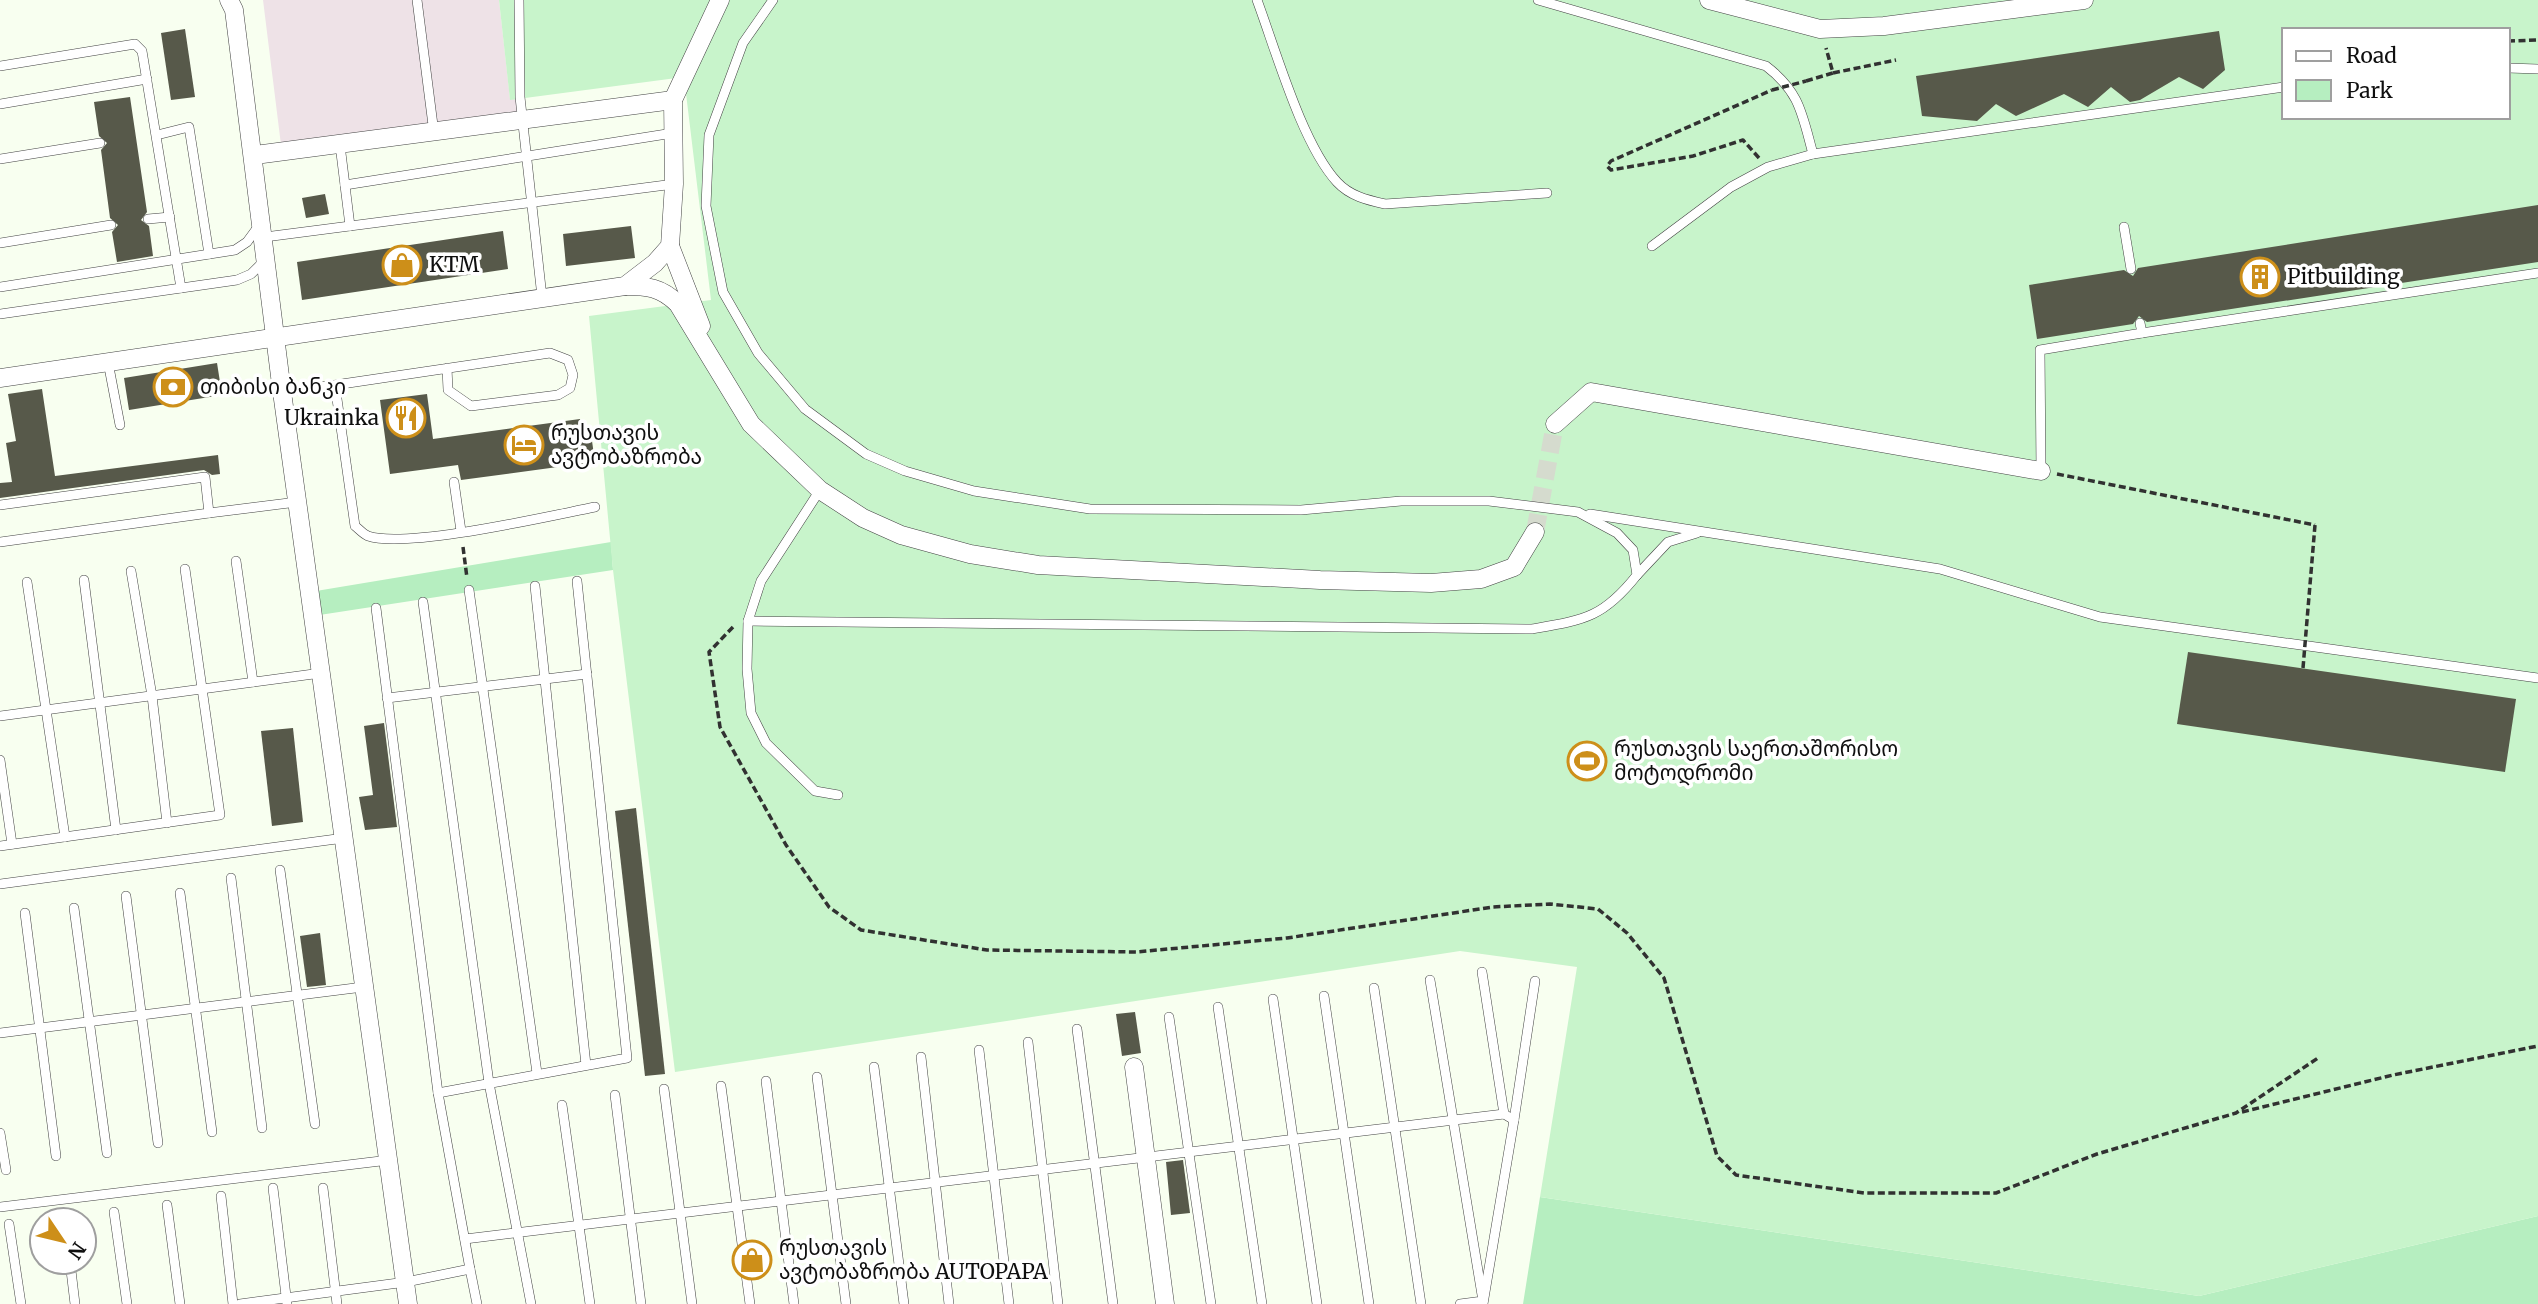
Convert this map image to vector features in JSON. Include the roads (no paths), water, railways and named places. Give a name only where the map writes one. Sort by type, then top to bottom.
[{"type":"street","points":[[229,0],[234,9],[255,155],[282,392],[408,1304]]},
{"type":"street","points":[[705,347],[701,323],[670,246],[674,184],[673,100],[720,0]]},
{"type":"street","points":[[1709,0],[1740,3],[1820,29],[1884,26],[2021,4],[2084,0]]},
{"type":"street","points":[[255,155],[523,122],[673,100]]},
{"type":"street","points":[[625,286],[655,263],[670,246]]},
{"type":"street","points":[[0,378],[542,297],[625,286],[651,286],[666,292],[678,303],[751,424],[820,490],[863,518],[901,535],[970,554],[1091,569],[1431,583],[1481,579],[1514,567],[1535,532]]},
{"type":"street","points":[[1555,424],[1591,392],[2041,471]]},
{"type":"street","points":[[1134,1067],[1165,1304]]},
{"type":"lane","points":[[417,0],[434,133]]},
{"type":"lane","points":[[519,0],[523,122],[542,297]]},
{"type":"lane","points":[[773,0],[743,44],[709,135],[706,206],[723,292],[758,353],[805,409],[866,454],[905,471],[974,491],[1090,509],[1301,510],[1401,501],[1489,501],[1578,512],[1940,569],[2100,617],[2538,678]]},
{"type":"lane","points":[[1257,0],[1315,152],[1338,183],[1360,199],[1385,204],[1547,193]]},
{"type":"lane","points":[[1538,0],[1563,3],[1766,65],[1786,81],[1798,100],[1813,154]]},
{"type":"lane","points":[[0,66],[135,44],[142,51],[181,288]]},
{"type":"lane","points":[[2510,68],[2538,69]]},
{"type":"lane","points":[[0,104],[146,79]]},
{"type":"lane","points":[[1652,246],[1731,187],[1768,167],[1813,154],[2282,87]]},
{"type":"lane","points":[[157,135],[189,127],[209,254]]},
{"type":"lane","points":[[345,185],[673,133]]},
{"type":"lane","points":[[0,159],[100,143]]},
{"type":"lane","points":[[340,145],[350,226]]},
{"type":"lane","points":[[265,237],[674,184]]},
{"type":"lane","points":[[148,219],[170,216]]},
{"type":"lane","points":[[0,288],[235,250],[247,242],[262,219]]},
{"type":"lane","points":[[0,243],[111,225]]},
{"type":"lane","points":[[2124,227],[2131,269]]},
{"type":"lane","points":[[0,314],[237,280],[251,274],[267,257]]},
{"type":"lane","points":[[2041,471],[2040,350],[2141,328],[2538,273]]},
{"type":"lane","points":[[282,392],[550,353],[568,360],[573,374],[570,388],[558,395],[471,406],[448,390],[447,368]]},
{"type":"lane","points":[[108,360],[120,425]]},
{"type":"lane","points":[[335,385],[355,526],[366,536],[387,538],[461,531],[594,507]]},
{"type":"lane","points":[[0,505],[205,477],[209,513]]},
{"type":"lane","points":[[454,482],[461,531]]},
{"type":"lane","points":[[820,490],[761,581],[748,621],[747,668],[751,713],[766,743],[815,791],[838,795]]},
{"type":"lane","points":[[0,542],[297,502]]},
{"type":"lane","points":[[1578,512],[1618,533],[1633,550],[1637,575]]},
{"type":"lane","points":[[748,621],[1532,629],[1583,620],[1617,600],[1668,542],[1699,533]]},
{"type":"lane","points":[[236,561],[253,682]]},
{"type":"lane","points":[[0,846],[220,815],[185,569]]},
{"type":"lane","points":[[131,571],[152,696],[167,823]]},
{"type":"lane","points":[[84,580],[116,830]]},
{"type":"lane","points":[[438,1093],[627,1058],[577,580]]},
{"type":"lane","points":[[27,582],[65,837]]},
{"type":"lane","points":[[535,586],[586,1065]]},
{"type":"lane","points":[[469,590],[537,1073]]},
{"type":"lane","points":[[423,602],[489,1083],[531,1304]]},
{"type":"lane","points":[[376,608],[438,1093],[477,1304]]},
{"type":"lane","points":[[0,716],[321,673]]},
{"type":"lane","points":[[387,698],[587,674]]},
{"type":"lane","points":[[0,760],[12,844]]},
{"type":"lane","points":[[0,884],[344,838]]},
{"type":"lane","points":[[280,870],[315,1124]]},
{"type":"lane","points":[[231,878],[262,1128]]},
{"type":"lane","points":[[180,893],[212,1132]]},
{"type":"lane","points":[[126,896],[158,1143]]},
{"type":"lane","points":[[74,908],[107,1153]]},
{"type":"lane","points":[[24,913],[56,1156]]},
{"type":"lane","points":[[1482,972],[1504,1114]]},
{"type":"lane","points":[[1430,980],[1483,1302]]},
{"type":"lane","points":[[1483,1302],[1535,981]]},
{"type":"lane","points":[[0,1033],[363,986]]},
{"type":"lane","points":[[1374,988],[1421,1304]]},
{"type":"lane","points":[[1324,996],[1369,1304]]},
{"type":"lane","points":[[1273,999],[1317,1304]]},
{"type":"lane","points":[[1218,1007],[1262,1304]]},
{"type":"lane","points":[[1169,1017],[1210,1304]]},
{"type":"lane","points":[[1077,1029],[1113,1304]]},
{"type":"lane","points":[[1028,1042],[1058,1304]]},
{"type":"lane","points":[[979,1050],[1009,1304]]},
{"type":"lane","points":[[920,1057],[950,1304]]},
{"type":"lane","points":[[874,1067],[904,1304]]},
{"type":"lane","points":[[817,1077],[846,1304]]},
{"type":"lane","points":[[766,1080],[794,1304]]},
{"type":"lane","points":[[721,1086],[750,1304]]},
{"type":"lane","points":[[664,1089],[692,1304]]},
{"type":"lane","points":[[615,1095],[640,1304]]},
{"type":"lane","points":[[562,1105],[590,1304]]},
{"type":"lane","points":[[465,1239],[1504,1114],[1514,1120]]},
{"type":"lane","points":[[0,1133],[6,1170]]},
{"type":"lane","points":[[0,1207],[388,1160]]},
{"type":"lane","points":[[273,1188],[286,1301]]},
{"type":"lane","points":[[323,1188],[337,1304]]},
{"type":"lane","points":[[221,1196],[233,1304]]},
{"type":"lane","points":[[167,1205],[180,1304]]},
{"type":"lane","points":[[114,1212],[127,1304]]},
{"type":"lane","points":[[9,1224],[21,1304]]},
{"type":"lane","points":[[240,1304],[286,1301],[470,1269]]},
{"type":"lane","points":[[72,1276],[75,1304]]},
{"type":"lane","points":[[1460,1304],[1483,1302]]},
{"type":"tunnel","points":[[1535,532],[1555,424]]},
{"type":"place","name":"KTM","points":[[402,265]]},
{"type":"place","name":"Pitbuilding","points":[[2260,277]]},
{"type":"place","name":"თიბისი ბანკი","points":[[173,387]]},
{"type":"place","name":"Ukrainka","points":[[406,418]]},
{"type":"place","name":"რუსთავის ავტობაზრობა","points":[[524,445]]},
{"type":"place","name":"რუსთავის საერთაშორისო მოტოდრომი","points":[[1587,761]]},
{"type":"place","name":"რუსთავის ავტობაზრობა AUTOPAPA","points":[[752,1260]]}]
